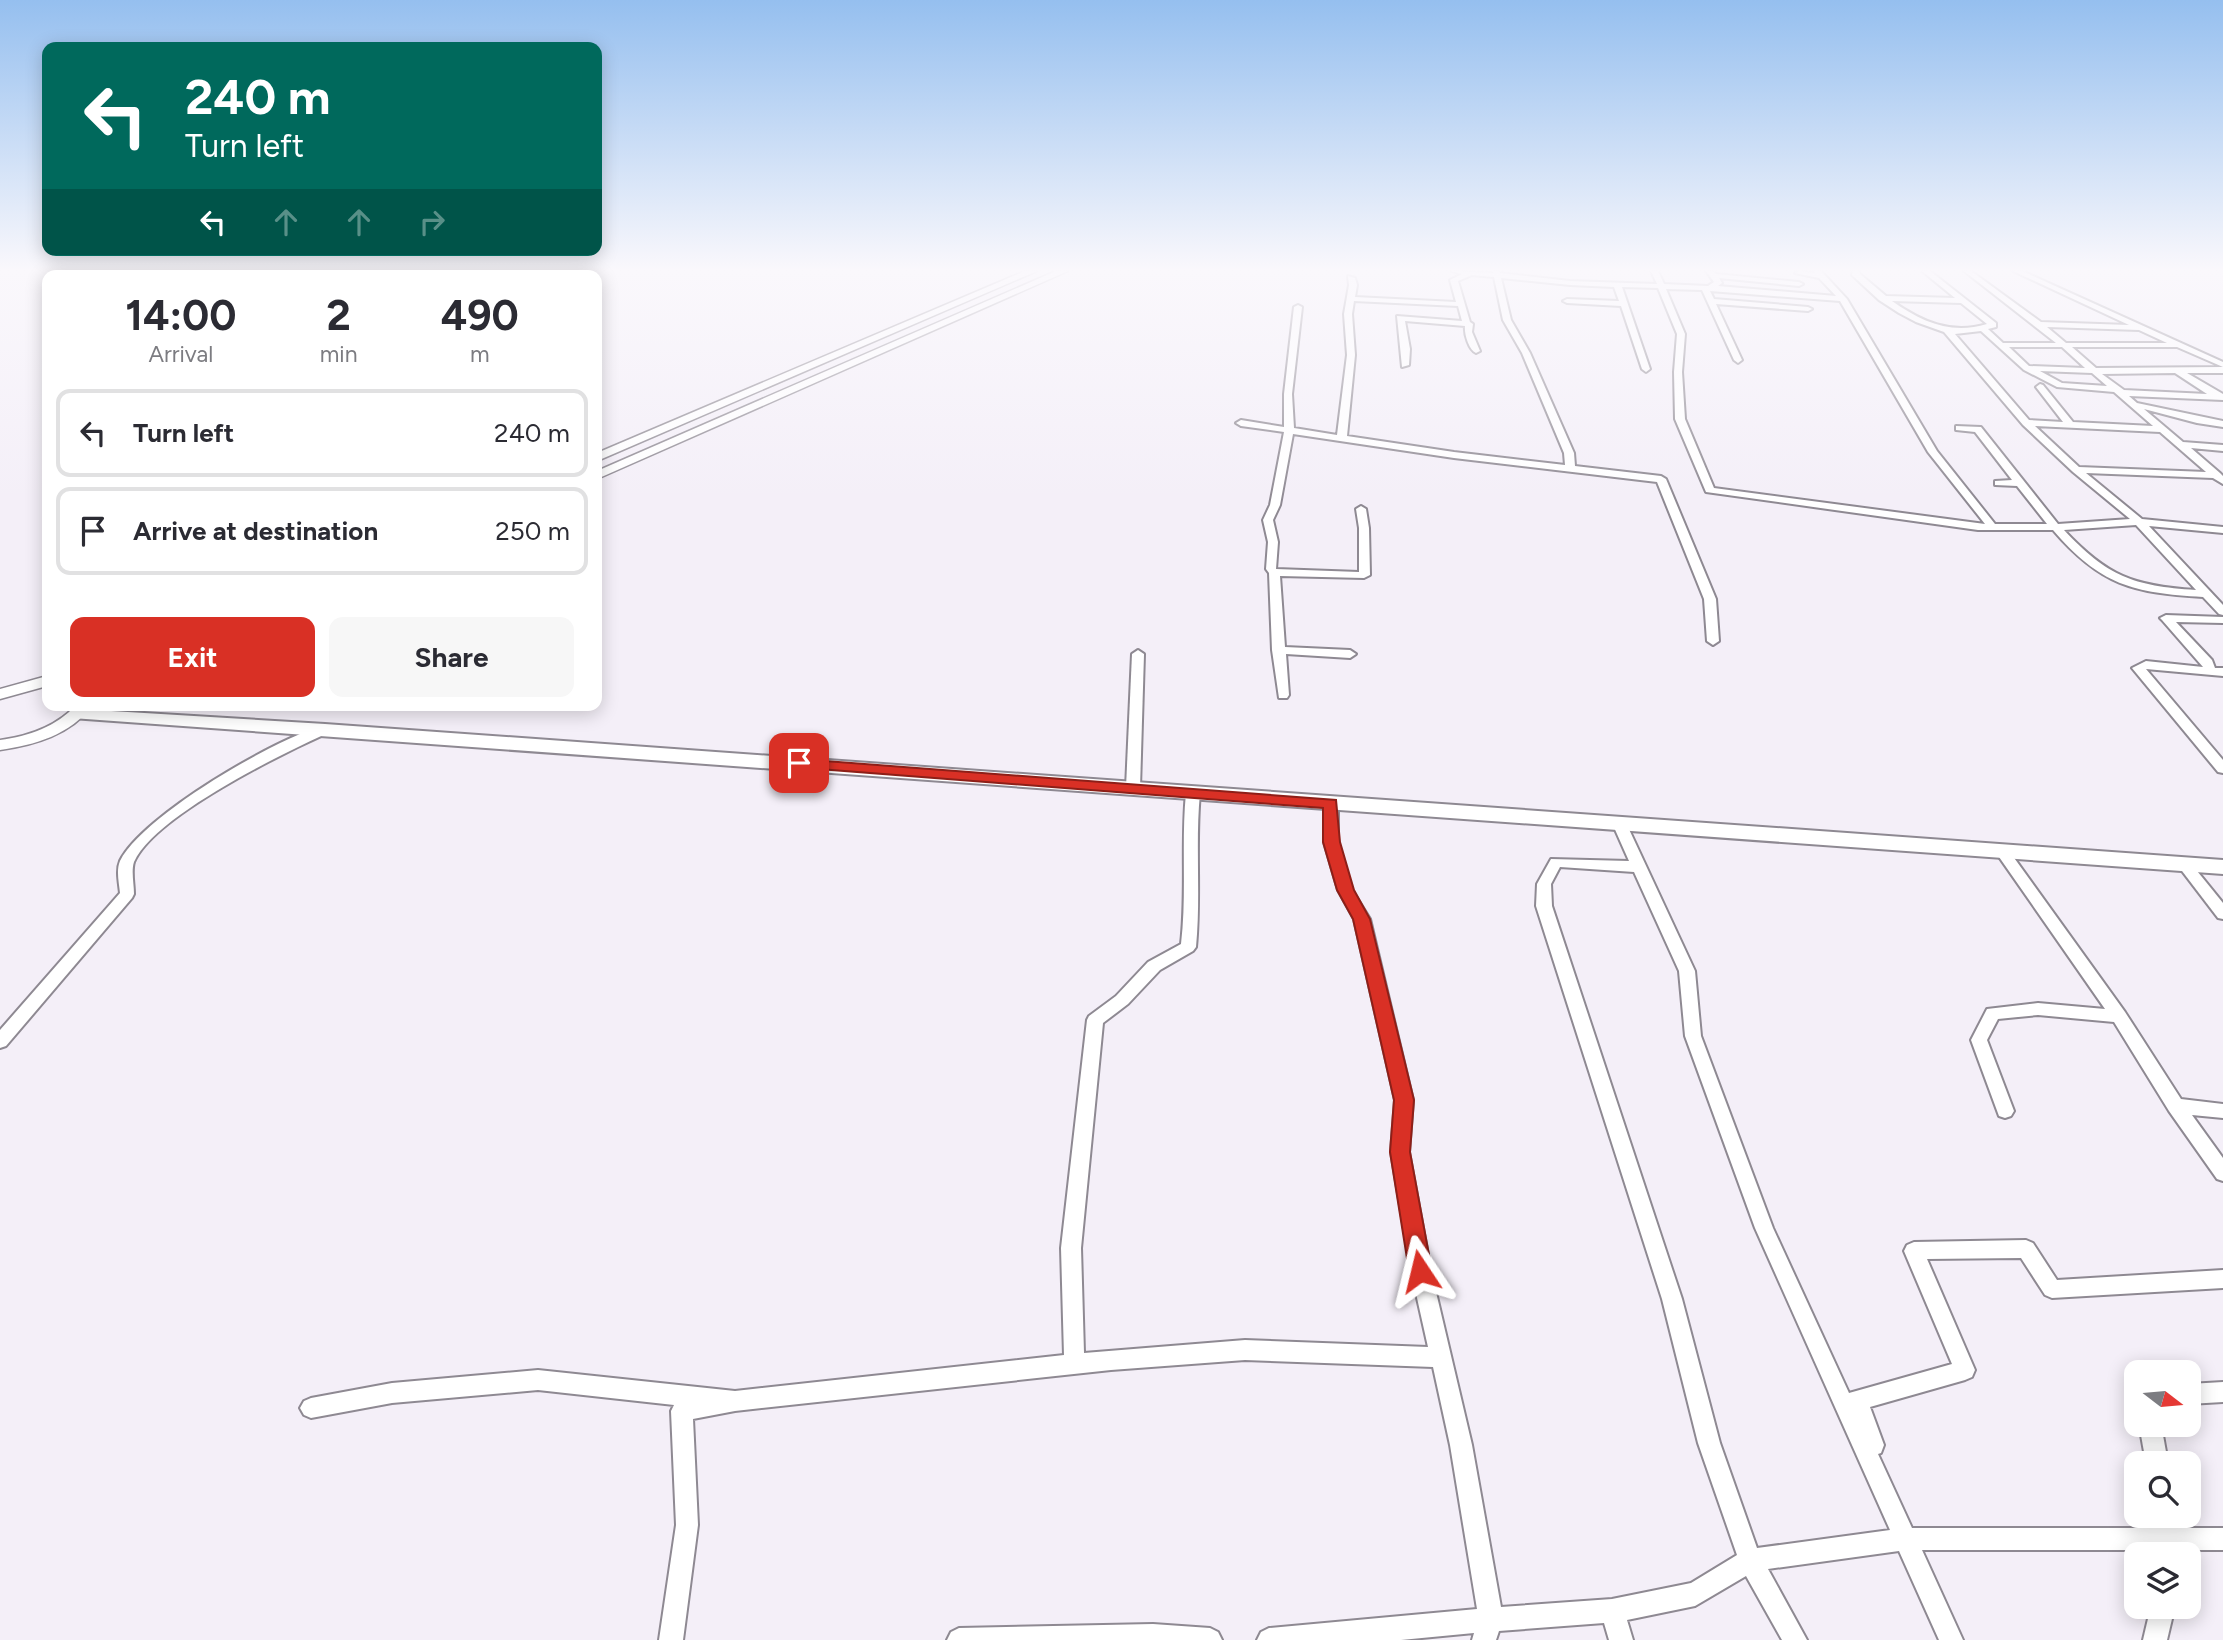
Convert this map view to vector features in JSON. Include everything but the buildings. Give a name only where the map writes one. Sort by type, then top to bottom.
[{"type":"main road","points":[[95,711],[2222,868]]},
{"type":"street","points":[[602,455],[853,348]]},
{"type":"street","points":[[602,473],[888,348]]},
{"type":"street","points":[[1283,695],[1274,573],[1271,569],[1273,542],[1268,520],[1275,505],[1289,429],[1288,394],[1293,348]]},
{"type":"street","points":[[1342,436],[1350,348]]},
{"type":"street","points":[[1405,365],[1406,348]]},
{"type":"street","points":[[1523,348],[1569,453],[1570,467]]},
{"type":"street","points":[[1639,348],[1646,369]]},
{"type":"street","points":[[1682,348],[1678,372],[1681,419],[1710,490],[1978,527],[2058,527],[2139,522],[2223,530]]},
{"type":"street","points":[[1733,348],[1738,360]]},
{"type":"street","points":[[1872,348],[1933,452],[1991,525]]},
{"type":"street","points":[[1962,348],[2026,423],[2076,470],[2139,522],[2223,612]]},
{"type":"street","points":[[2003,348],[2027,368],[2065,387],[2221,397]]},
{"type":"street","points":[[2068,348],[2220,478]]},
{"type":"street","points":[[2186,348],[2223,365]]},
{"type":"street","points":[[2027,368],[2096,371],[2223,370]]},
{"type":"street","points":[[2177,370],[2221,397]]},
{"type":"street","points":[[2040,387],[2070,425]]},
{"type":"street","points":[[2135,404],[2223,424]]},
{"type":"street","points":[[2155,421],[2197,420]]},
{"type":"street","points":[[2026,423],[2163,429]]},
{"type":"street","points":[[1241,424],[1342,436],[1454,455],[1661,479],[1666,485],[1710,599],[1713,641]]},
{"type":"street","points":[[1959,428],[1978,429],[2058,527],[2096,568],[2124,582],[2154,589],[2207,594]]},
{"type":"street","points":[[2183,445],[2223,448]]},
{"type":"street","points":[[2076,470],[2220,478]]},
{"type":"street","points":[[1999,483],[2021,483]]},
{"type":"street","points":[[1274,573],[1364,575],[1364,527],[1361,509]]},
{"type":"street","points":[[2203,528],[2223,539]]},
{"type":"street","points":[[2217,671],[2166,618],[2172,616],[2223,620]]},
{"type":"street","points":[[1278,650],[1350,654]]},
{"type":"street","points":[[1133,788],[1138,654]]},
{"type":"street","points":[[2217,671],[2146,665],[2138,668],[2223,769]]},
{"type":"street","points":[[0,694],[42,682]]},
{"type":"street","points":[[0,745],[44,734],[80,711]]},
{"type":"street","points":[[0,1041],[127,894],[127,862],[152,830],[201,795],[279,749],[325,729]]},
{"type":"street","points":[[1074,1365],[1071,1248],[1095,1020],[1122,1000],[1154,966],[1188,947],[1192,920],[1188,829],[1193,793]]},
{"type":"street","points":[[1331,803],[1331,842],[1345,890],[1362,919],[1404,1100],[1400,1152],[1439,1357],[1461,1445],[1488,1630]]},
{"type":"street","points":[[1620,825],[1686,971],[1693,1036],[1764,1228],[1951,1640]]},
{"type":"street","points":[[2002,851],[2119,1016],[2175,1107],[2223,1173]]},
{"type":"street","points":[[1639,867],[1556,862],[1544,884],[1544,906],[1672,1299],[1709,1443],[1750,1560],[1796,1640]]},
{"type":"street","points":[[2184,864],[2223,914]]},
{"type":"street","points":[[2005,1111],[1979,1040],[1993,1013],[2038,1009],[2119,1016]]},
{"type":"street","points":[[2175,1107],[2223,1111]]},
{"type":"street","points":[[1907,1539],[1857,1400],[1965,1370],[1914,1251],[2026,1249],[2052,1289],[2223,1279]]},
{"type":"street","points":[[671,1640],[687,1525],[682,1411],[735,1401],[1245,1350],[1439,1357]]},
{"type":"street","points":[[311,1408],[392,1393],[538,1380],[735,1401]]},
{"type":"street","points":[[2202,1393],[2223,1392]]},
{"type":"street","points":[[1269,1640],[1488,1630],[1612,1611],[1695,1594],[1750,1560],[1907,1539],[2124,1545]]},
{"type":"street","points":[[2201,1542],[2223,1539]]},
{"type":"street","points":[[1612,1611],[1621,1640]]},
{"type":"street","points":[[2155,1640],[2160,1619]]},
{"type":"street","points":[[959,1640],[1210,1640]]},
{"type":"route","points":[[799,763],[1331,803],[1331,842],[1345,890],[1362,919],[1386,1034],[1404,1100],[1400,1152],[1420,1271]]}]
